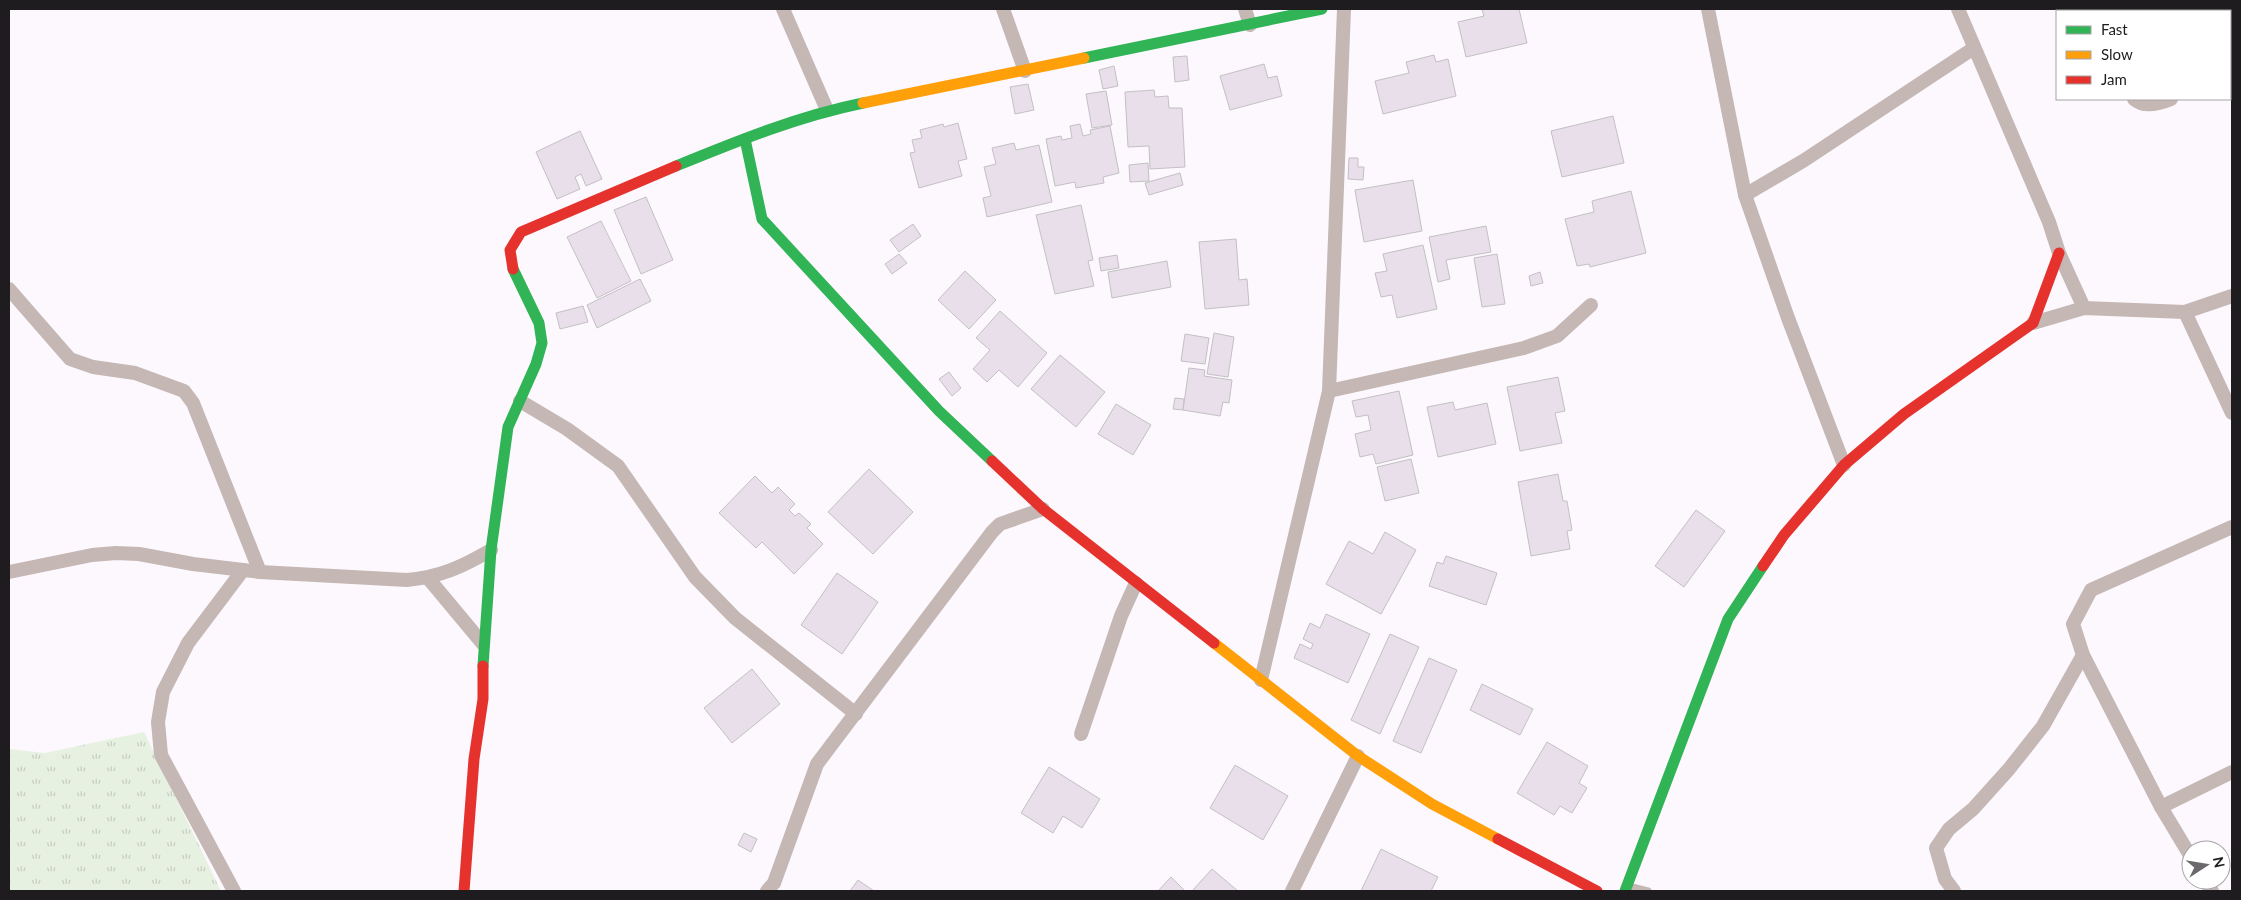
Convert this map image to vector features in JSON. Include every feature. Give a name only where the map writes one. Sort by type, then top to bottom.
[{"type":"street","points":[[783,9],[827,110]]},
{"type":"street","points":[[1002,9],[1025,70]]},
{"type":"street","points":[[1245,9],[1250,24]]},
{"type":"street","points":[[464,891],[474,759],[483,699],[483,644],[491,550],[508,427],[536,364],[542,342],[539,323],[512,267],[510,250],[521,232],[745,139],[827,110],[1322,9]]},
{"type":"street","points":[[1261,680],[1329,391],[1344,9]]},
{"type":"street","points":[[1708,9],[1746,195],[1788,318],[1844,465]]},
{"type":"street","points":[[1958,9],[2084,308]]},
{"type":"street","points":[[1746,195],[1782,171],[1803,161],[1974,48]]},
{"type":"street","points":[[2135,100],[2140,104],[2161,104],[2170,100]]},
{"type":"street","points":[[745,139],[762,219],[939,411],[1043,509],[1358,756],[1432,804],[1597,891]]},
{"type":"street","points":[[2033,323],[2060,253]]},
{"type":"street","points":[[9,289],[70,359],[93,367],[135,374],[184,391],[193,403],[260,572]]},
{"type":"street","points":[[1626,888],[1728,619],[1784,535],[1844,465],[1904,414],[2033,323],[2084,308],[2185,312],[2232,296]]},
{"type":"street","points":[[1329,391],[1524,348],[1557,336],[1591,305]]},
{"type":"street","points":[[2185,312],[2232,413]]},
{"type":"street","points":[[520,400],[567,429],[618,466],[695,577],[735,618],[856,714]]},
{"type":"street","points":[[767,891],[774,883],[817,764],[992,532],[1000,524],[1043,509]]},
{"type":"street","points":[[2181,841],[2161,808],[2083,656],[2074,624],[2090,590],[2232,527]]},
{"type":"street","points":[[9,572],[92,555],[116,553],[139,554],[194,564],[260,572],[407,580],[428,578],[460,568],[491,550]]},
{"type":"street","points":[[234,891],[161,755],[158,722],[163,692],[188,643],[243,570]]},
{"type":"street","points":[[428,578],[483,644]]},
{"type":"street","points":[[1081,734],[1121,616],[1136,583]]},
{"type":"street","points":[[1954,891],[1945,879],[1936,848],[1949,829],[1973,809],[2009,769],[2043,726],[2083,656]]},
{"type":"street","points":[[1292,891],[1358,756]]},
{"type":"street","points":[[2161,808],[2232,772]]},
{"type":"lane","points":[[1626,888],[1648,891]]},
{"type":"green space","points":[[144,732],[221,891],[9,891],[9,749],[45,753]]},
{"type":"building","points":[[1486,9],[1519,9],[1527,43],[1466,57],[1458,22],[1484,16],[1482,10]]},
{"type":"building","points":[[1434,55],[1436,62],[1448,59],[1456,96],[1383,114],[1375,81],[1409,73],[1406,62]]},
{"type":"building","points":[[1187,56],[1189,80],[1175,82],[1173,57]]},
{"type":"building","points":[[1264,64],[1268,78],[1277,76],[1282,96],[1230,110],[1220,76]]},
{"type":"building","points":[[1114,66],[1118,86],[1103,89],[1099,70]]},
{"type":"building","points":[[1028,84],[1034,110],[1015,114],[1010,87]]},
{"type":"building","points":[[1154,90],[1155,97],[1168,96],[1169,108],[1182,108],[1185,167],[1150,169],[1149,146],[1128,147],[1125,92]]},
{"type":"building","points":[[1106,91],[1112,125],[1092,128],[1086,94]]},
{"type":"building","points":[[1613,116],[1624,163],[1562,177],[1551,131]]},
{"type":"building","points":[[958,123],[967,159],[958,161],[962,176],[919,188],[910,153],[915,152],[912,140],[922,138],[920,130],[943,124],[944,127]]},
{"type":"building","points":[[1080,124],[1083,136],[1091,134],[1090,130],[1110,126],[1119,173],[1103,177],[1104,183],[1076,188],[1075,182],[1055,186],[1046,139],[1061,136],[1062,140],[1072,138],[1070,126]]},
{"type":"building","points":[[580,131],[602,179],[586,186],[581,174],[575,177],[580,189],[557,199],[536,152]]},
{"type":"building","points":[[1014,143],[1016,150],[1039,145],[1052,202],[987,217],[983,198],[991,196],[984,167],[996,164],[992,148]]},
{"type":"building","points":[[1349,158],[1358,158],[1358,167],[1364,167],[1363,180],[1348,179]]},
{"type":"building","points":[[1148,163],[1149,181],[1130,182],[1129,165]]},
{"type":"building","points":[[1180,173],[1183,185],[1149,195],[1145,183]]},
{"type":"building","points":[[1413,180],[1422,231],[1364,242],[1355,190]]},
{"type":"building","points":[[1631,191],[1646,253],[1590,267],[1589,264],[1577,266],[1565,219],[1594,212],[1592,201]]},
{"type":"building","points":[[646,197],[673,260],[641,274],[614,210]]},
{"type":"building","points":[[1081,205],[1093,260],[1088,261],[1094,286],[1055,294],[1036,215]]},
{"type":"building","points":[[601,221],[631,281],[597,298],[567,237]]},
{"type":"building","points":[[913,224],[921,236],[899,252],[890,240]]},
{"type":"building","points":[[1486,226],[1491,252],[1446,260],[1450,279],[1438,282],[1429,237]]},
{"type":"building","points":[[1236,239],[1239,280],[1247,279],[1249,305],[1205,309],[1199,242]]},
{"type":"building","points":[[1423,245],[1437,309],[1397,318],[1392,295],[1381,297],[1375,273],[1387,271],[1383,254]]},
{"type":"building","points":[[899,254],[907,263],[892,274],[885,264]]},
{"type":"building","points":[[1497,254],[1505,304],[1482,307],[1474,258]]},
{"type":"building","points":[[1117,255],[1119,268],[1101,271],[1099,258]]},
{"type":"building","points":[[1167,261],[1171,287],[1112,298],[1108,272]]},
{"type":"building","points":[[965,271],[996,300],[969,329],[938,300]]},
{"type":"building","points":[[1540,272],[1543,283],[1531,286],[1529,276]]},
{"type":"building","points":[[640,279],[651,301],[597,328],[587,305]]},
{"type":"building","points":[[583,306],[588,322],[560,329],[556,313]]},
{"type":"building","points":[[1000,311],[1047,353],[1018,387],[999,370],[987,382],[973,369],[990,350],[976,338]]},
{"type":"building","points":[[1214,333],[1234,337],[1228,377],[1207,374]]},
{"type":"building","points":[[1185,334],[1209,338],[1205,364],[1181,361]]},
{"type":"building","points":[[1060,355],[1105,392],[1076,427],[1031,389]]},
{"type":"building","points":[[1189,368],[1205,370],[1204,376],[1232,380],[1229,403],[1223,402],[1220,416],[1183,410]]},
{"type":"building","points":[[949,372],[961,388],[952,396],[939,379]]},
{"type":"building","points":[[1558,377],[1565,411],[1555,413],[1562,443],[1520,451],[1507,387]]},
{"type":"building","points":[[1399,391],[1413,455],[1376,464],[1373,454],[1360,457],[1355,434],[1371,430],[1368,415],[1356,417],[1352,401]]},
{"type":"building","points":[[1175,398],[1184,399],[1183,410],[1173,409]]},
{"type":"building","points":[[1453,402],[1455,410],[1487,403],[1496,444],[1438,457],[1427,407]]},
{"type":"building","points":[[1116,404],[1151,425],[1133,455],[1098,434]]},
{"type":"building","points":[[1411,459],[1419,493],[1385,501],[1377,467]]},
{"type":"building","points":[[869,469],[913,512],[873,554],[828,512]]},
{"type":"building","points":[[1558,474],[1563,501],[1567,501],[1572,530],[1567,531],[1570,549],[1531,556],[1518,482]]},
{"type":"building","points":[[755,476],[772,493],[778,487],[795,504],[789,510],[795,516],[799,513],[811,524],[807,528],[823,544],[794,574],[762,542],[756,548],[719,513]]},
{"type":"building","points":[[1696,510],[1725,531],[1684,587],[1655,566]]},
{"type":"building","points":[[1385,532],[1416,550],[1381,614],[1326,584],[1349,541],[1373,554]]},
{"type":"building","points":[[1446,556],[1497,573],[1486,605],[1429,586],[1437,562],[1443,564]]},
{"type":"building","points":[[837,573],[878,602],[842,654],[801,625]]},
{"type":"building","points":[[1326,614],[1370,634],[1348,683],[1294,658],[1300,644],[1311,649],[1313,644],[1303,639],[1310,623],[1320,628]]},
{"type":"building","points":[[1390,634],[1419,647],[1380,734],[1351,720]]},
{"type":"building","points":[[1429,658],[1457,670],[1421,753],[1393,741]]},
{"type":"building","points":[[752,669],[780,704],[732,743],[704,708]]},
{"type":"building","points":[[1482,684],[1533,709],[1520,735],[1470,710]]},
{"type":"building","points":[[1547,742],[1588,766],[1579,783],[1587,788],[1572,813],[1560,806],[1554,815],[1517,793]]},
{"type":"building","points":[[1235,765],[1288,796],[1263,840],[1210,808]]},
{"type":"building","points":[[1049,767],[1100,799],[1082,828],[1063,816],[1053,833],[1021,813]]},
{"type":"building","points":[[744,833],[757,839],[751,852],[738,845]]},
{"type":"building","points":[[1381,849],[1438,877],[1431,891],[1361,891]]},
{"type":"building","points":[[1212,869],[1238,891],[1192,891]]},
{"type":"building","points":[[1171,877],[1185,891],[1158,891]]},
{"type":"building","points":[[858,880],[874,891],[850,891]]},
{"type":"traffic: fast","points":[[1084,58],[1322,9]]},
{"type":"traffic: fast","points":[[676,166],[792,122],[863,103]]},
{"type":"traffic: fast","points":[[745,139],[762,219],[939,411],[992,461]]},
{"type":"traffic: fast","points":[[483,666],[491,550],[508,427],[536,364],[542,343],[539,323],[513,269]]},
{"type":"traffic: fast","points":[[1625,891],[1728,619],[1763,566]]},
{"type":"traffic: slow","points":[[863,103],[1084,58]]},
{"type":"traffic: slow","points":[[1214,643],[1358,756],[1432,804],[1498,839]]},
{"type":"traffic: jam","points":[[513,269],[510,250],[521,232],[676,166]]},
{"type":"traffic: jam","points":[[1763,566],[1784,535],[1844,465],[1904,414],[2033,323],[2059,253]]},
{"type":"traffic: jam","points":[[992,461],[1043,509],[1214,643]]},
{"type":"traffic: jam","points":[[464,891],[474,759],[483,699],[483,666]]},
{"type":"traffic: jam","points":[[1498,839],[1597,891]]}]
